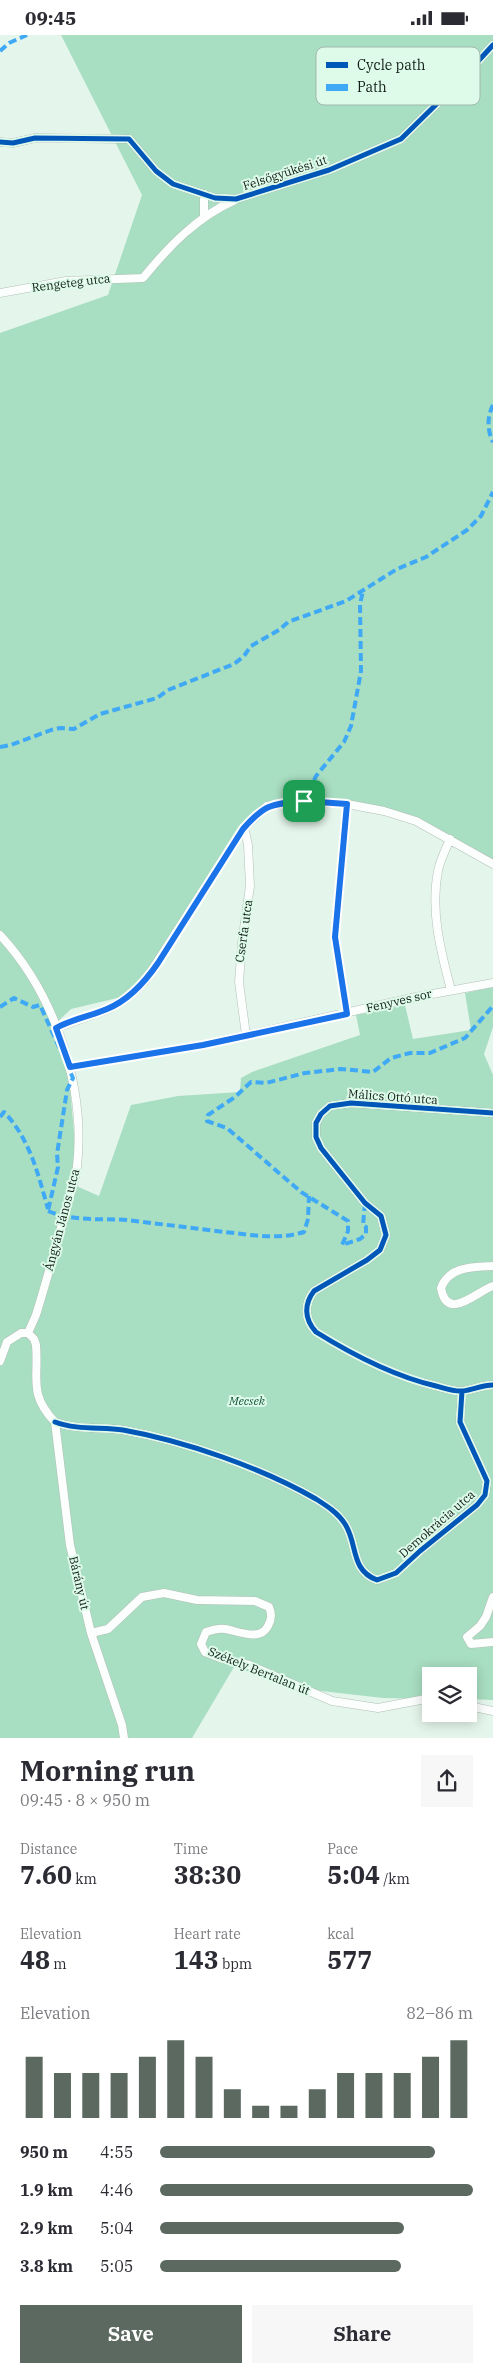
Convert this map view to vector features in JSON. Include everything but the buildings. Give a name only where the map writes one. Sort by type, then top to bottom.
[{"type":"street","name":"Felsőgyükési út","points":[[480,59],[493,45]]},
{"type":"street","name":"Felsőgyükési út","points":[[0,142],[13,143],[35,138],[129,139],[156,171],[173,184],[215,198],[236,199],[329,170],[401,139],[436,105]]},
{"type":"street","points":[[204,194],[204,216],[236,199]]},
{"type":"street","name":"Rengeteg utca","points":[[0,293],[75,280],[143,278],[163,254],[204,216]]},
{"type":"street","points":[[56,1028],[109,1009],[130,995],[145,981],[244,827],[267,806],[304,801],[369,807],[416,821],[493,864]]},
{"type":"street","points":[[347,804],[335,937],[347,1014]]},
{"type":"street","name":"Cserfa utca","points":[[244,827],[248,845],[250,886],[238,982],[246,1035]]},
{"type":"street","points":[[450,839],[438,870],[436,920],[451,990]]},
{"type":"street","name":"Ángyán János utca","points":[[0,935],[14,950],[29,973],[56,1028],[70,1067],[77,1102],[77,1166],[34,1322],[28,1333]]},
{"type":"street","name":"Fenyves sor","points":[[70,1067],[203,1045],[451,990],[493,983]]},
{"type":"street","name":"Málics Ottó utca","points":[[462,1391],[417,1381],[381,1368],[322,1335],[311,1326],[306,1308],[314,1291],[367,1260],[380,1250],[386,1235],[381,1216],[365,1203],[333,1164],[318,1143],[315,1130],[321,1114],[330,1107],[343,1103],[493,1113]]},
{"type":"street","points":[[493,1266],[454,1271],[445,1279],[441,1288],[444,1297],[451,1303],[456,1304],[469,1300],[493,1287]]},
{"type":"street","points":[[0,1361],[6,1341],[20,1333],[28,1333],[34,1339],[36,1345],[36,1390],[39,1399],[55,1422]]},
{"type":"street","points":[[462,1391],[478,1386],[493,1385]]},
{"type":"street","name":"Demokrácia utca","points":[[55,1422],[123,1431],[202,1451],[247,1467],[316,1499],[340,1517],[350,1535],[357,1564],[365,1574],[377,1580],[396,1573],[477,1505],[484,1495],[487,1481],[460,1423],[462,1391]]},
{"type":"street","name":"Bárány út","points":[[55,1422],[70,1545],[91,1633],[122,1725],[124,1738]]},
{"type":"street","name":"Székely Bertalan út","points":[[91,1633],[108,1629],[142,1597],[149,1594],[164,1593],[197,1599],[255,1601],[269,1607],[271,1620],[267,1629],[258,1634],[250,1635],[224,1629],[206,1632],[201,1644],[205,1652],[220,1658],[249,1665],[332,1701],[378,1707],[422,1700]]},
{"type":"street","points":[[493,1597],[486,1617],[467,1637],[471,1644],[493,1642]]},
{"type":"street","points":[[477,1708],[493,1711]]},
{"type":"green space","name":"Mecsek","points":[[61,35],[493,35],[493,864],[416,821],[347,804],[267,806],[243,829],[158,963],[130,995],[71,1009],[53,1026],[68,1066],[77,1166],[74,1185],[99,1196],[131,1105],[178,1096],[240,1092],[241,1078],[252,1072],[360,1035],[356,1015],[405,1005],[413,1039],[471,1030],[465,993],[493,987],[493,1027],[484,1054],[493,1075],[493,1700],[477,1699],[477,1667],[422,1667],[422,1699],[383,1698],[304,1689],[234,1667],[192,1738],[0,1738],[0,333],[108,295],[142,195]]},
{"type":"marked path","points":[[0,51],[9,43],[27,35]]},
{"type":"marked path","points":[[493,405],[489,423],[493,442]]},
{"type":"marked path","points":[[0,747],[11,745],[51,730],[60,728],[74,729],[100,714],[157,698],[168,690],[234,664],[244,656],[251,646],[279,630],[288,622],[346,601],[397,569],[426,557],[467,530],[481,516],[493,492]]},
{"type":"marked path","points":[[304,802],[316,776],[344,742],[351,726],[361,671],[360,604],[363,591]]},
{"type":"marked path","points":[[0,1007],[14,998],[33,1007],[40,1005],[73,1078],[67,1090],[57,1154],[58,1167],[48,1211]]},
{"type":"marked path","points":[[365,1203],[363,1225],[366,1227],[366,1234],[360,1239],[342,1245],[348,1231],[348,1221],[301,1192],[227,1128],[207,1121],[208,1115],[235,1097],[251,1082],[266,1083],[305,1073],[341,1069],[373,1072],[391,1058],[410,1053],[430,1053],[465,1038],[493,1006]]},
{"type":"marked path","points":[[0,1117],[4,1112],[13,1122],[27,1145],[37,1170],[48,1209]]},
{"type":"marked path","points":[[48,1211],[68,1217],[127,1220],[255,1235],[284,1236],[304,1232],[308,1219],[309,1196]]},
{"type":"cycle path","points":[[480,59],[493,45]]},
{"type":"cycle path","points":[[0,142],[13,143],[35,138],[129,139],[156,171],[173,184],[215,198],[236,199],[329,170],[401,139],[436,105]]},
{"type":"cycle path","points":[[493,1113],[351,1103],[330,1106],[321,1114],[316,1123],[316,1137],[321,1148],[365,1203],[381,1216],[386,1235],[380,1250],[367,1260],[314,1291],[307,1306],[307,1317],[316,1332],[344,1349],[389,1371],[420,1382],[456,1391],[493,1385]]},
{"type":"cycle path","points":[[55,1422],[63,1425],[123,1430],[172,1441],[248,1466],[295,1488],[320,1502],[339,1516],[349,1532],[358,1563],[362,1570],[368,1576],[377,1580],[396,1573],[477,1505],[485,1495],[487,1481],[460,1422],[462,1391]]},
{"type":"route","points":[[304,801],[347,804],[340,858],[335,937],[347,1014],[203,1045],[70,1067],[56,1028],[109,1009],[130,995],[145,981],[158,963],[250,820],[267,806],[304,801]]}]
